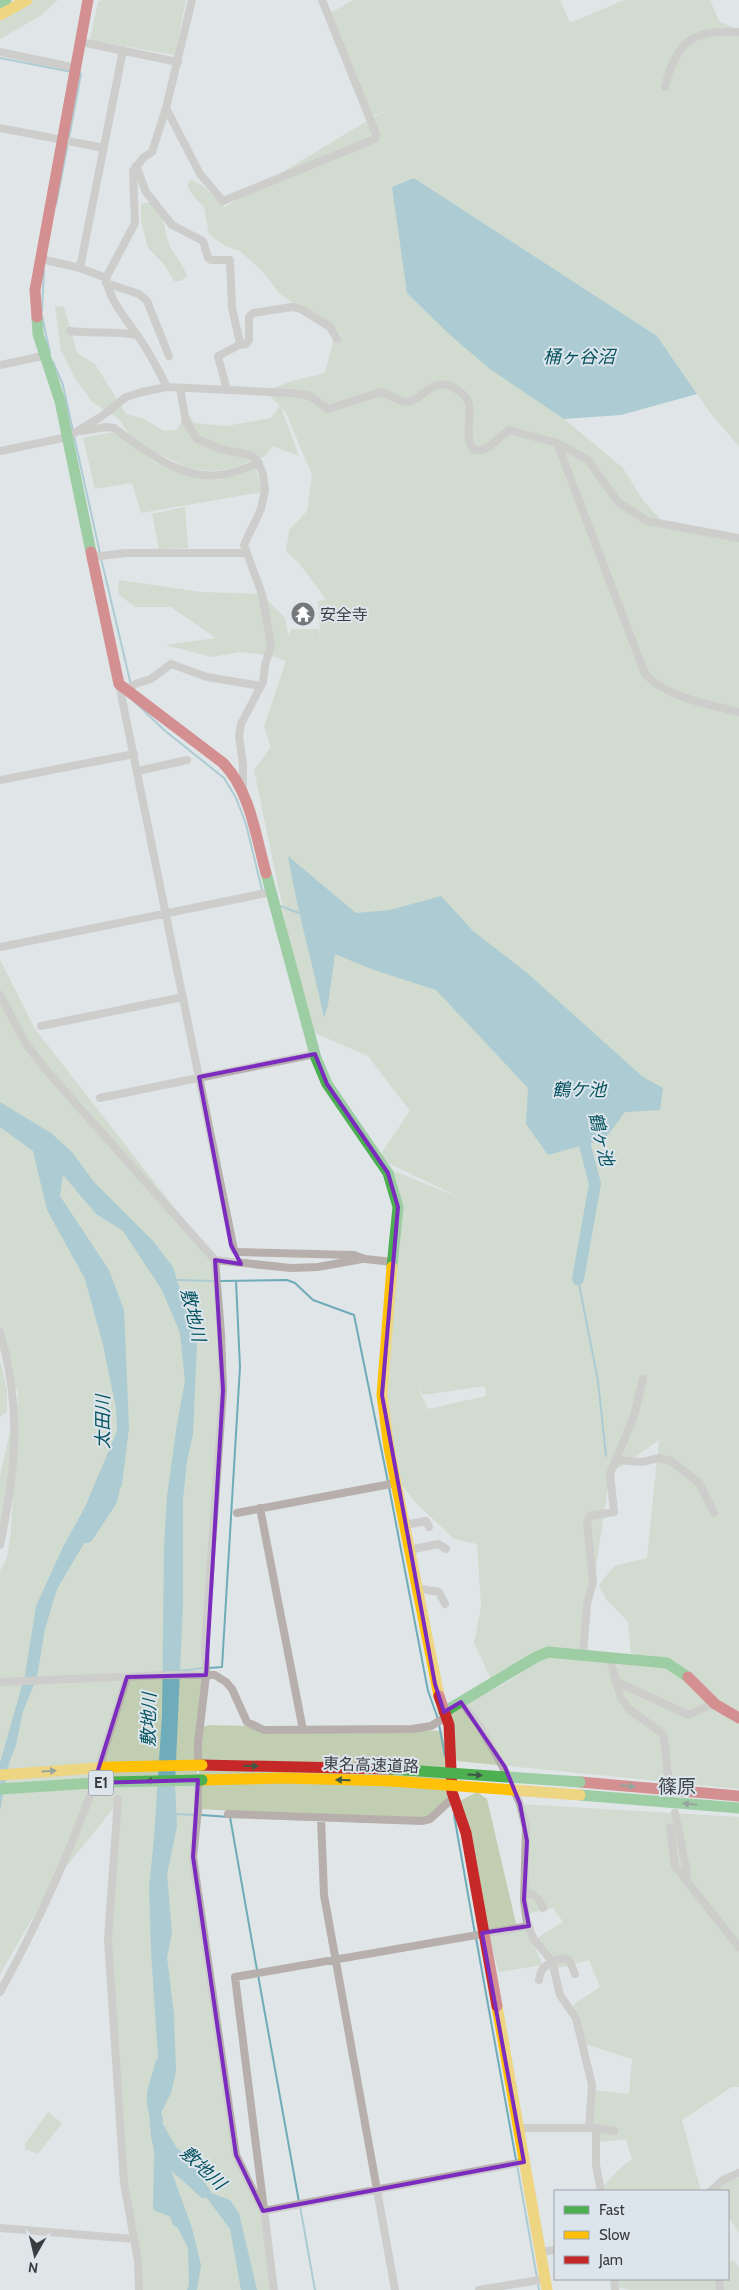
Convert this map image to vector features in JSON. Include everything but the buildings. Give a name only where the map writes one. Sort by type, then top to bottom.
[{"type":"main road","points":[[0,3],[6,0]]},
{"type":"main road","points":[[0,15],[27,0]]},
{"type":"main road","points":[[88,0],[35,290],[35,310],[44,356],[72,434],[93,558],[123,687],[223,762],[234,774],[243,792],[315,1054],[327,1084],[388,1173],[398,1207],[382,1365],[382,1395],[396,1483],[435,1684],[451,1742],[454,1797],[466,1833],[482,1933],[546,2284]]},
{"type":"main road","points":[[445,1715],[461,1702],[536,1657],[548,1652],[648,1660],[679,1668],[714,1703],[739,1718]]},
{"type":"main road","name":"東名高速道路","points":[[0,1775],[110,1767],[202,1765],[580,1782],[739,1796]]},
{"type":"main road","name":"東名高速道路","points":[[0,1789],[110,1782],[392,1775],[739,1808]]},
{"type":"street","points":[[86,16],[95,0]]},
{"type":"street","points":[[106,281],[135,223],[133,171],[152,152],[166,108],[192,0]]},
{"type":"street","points":[[166,108],[200,174],[223,201],[375,139],[376,134],[322,0]]},
{"type":"street","points":[[665,87],[670,68],[678,52],[687,42],[702,33],[717,30],[739,32]]},
{"type":"street","points":[[81,42],[178,62]]},
{"type":"street","points":[[80,268],[123,50]]},
{"type":"street","points":[[0,52],[76,68]]},
{"type":"street","points":[[0,128],[104,148]]},
{"type":"street","points":[[136,166],[146,192],[172,225],[203,241],[208,258],[230,260],[232,308],[240,338],[239,346]]},
{"type":"street","points":[[41,259],[80,268],[139,294],[147,301],[169,356]]},
{"type":"street","points":[[106,281],[129,325],[137,335],[167,387]]},
{"type":"street","points":[[227,390],[218,356],[246,344],[249,340],[249,317],[253,313],[292,307],[301,309],[330,327],[337,339]]},
{"type":"street","points":[[70,331],[91,334],[120,332],[137,335]]},
{"type":"street","points":[[0,365],[44,356]]},
{"type":"street","points":[[72,434],[102,416],[126,397],[167,387],[294,393],[310,396],[328,409],[381,392],[388,392],[405,402],[411,401],[439,384],[450,385],[462,393],[470,405],[470,445],[475,449],[480,451],[486,448],[509,430],[557,443],[588,460],[618,502],[647,521],[739,538]]},
{"type":"street","points":[[180,388],[186,422],[197,439],[231,453],[250,455],[258,463],[263,474],[264,497],[244,545],[262,594],[271,645],[261,686],[241,724],[239,736],[243,765],[243,792]]},
{"type":"street","points":[[0,450],[106,427],[114,428],[164,463],[191,472],[226,474],[258,463]]},
{"type":"street","points":[[557,443],[645,674],[654,683],[666,690],[739,712]]},
{"type":"street","points":[[93,558],[125,553],[246,553]]},
{"type":"street","points":[[261,686],[207,677],[172,664],[151,679],[123,687],[134,754],[234,1250],[239,1252],[354,1255],[366,1259],[393,1262]]},
{"type":"street","points":[[0,780],[134,754]]},
{"type":"street","points":[[138,771],[187,760]]},
{"type":"street","points":[[0,948],[271,892]]},
{"type":"street","points":[[0,995],[26,1044],[46,1070],[215,1260],[223,1390],[205,1644],[206,1674],[198,1743],[198,1808],[193,1857],[236,2155],[264,2211]]},
{"type":"street","points":[[41,1026],[183,997]]},
{"type":"street","points":[[100,1098],[315,1054]]},
{"type":"street","points":[[215,1260],[291,1268],[318,1267],[366,1259]]},
{"type":"street","points":[[0,1332],[10,1372],[16,1423],[12,1481],[0,1545]]},
{"type":"street","points":[[583,1654],[587,1604],[593,1582],[586,1522],[590,1516],[614,1512],[610,1474],[634,1416],[643,1379]]},
{"type":"street","points":[[616,1460],[642,1462],[659,1458],[671,1461],[699,1483],[714,1514]]},
{"type":"street","points":[[237,1513],[396,1483]]},
{"type":"street","points":[[260,1508],[304,1730]]},
{"type":"street","points":[[404,1525],[426,1521],[429,1527]]},
{"type":"street","points":[[409,1550],[438,1544],[446,1549]]},
{"type":"street","points":[[416,1588],[438,1592],[445,1604]]},
{"type":"street","points":[[609,1656],[621,1698],[629,1708],[663,1734],[666,1744],[668,1778]]},
{"type":"street","points":[[4,1682],[215,1675],[226,1682],[247,1722],[256,1728],[304,1730],[412,1729],[431,1726],[445,1715]]},
{"type":"street","points":[[0,1992],[42,1907],[86,1808],[127,1677]]},
{"type":"street","points":[[615,1681],[689,1715],[714,1703]]},
{"type":"street","points":[[461,1702],[504,1767],[520,1804],[527,1841],[524,1892],[528,1926],[534,1940],[552,1961],[560,1995],[576,2018],[592,2085],[596,2165],[601,2190]]},
{"type":"street","points":[[228,1814],[321,1818],[430,1819],[454,1797]]},
{"type":"street","points":[[118,1799],[108,1939],[124,2183],[134,2238],[140,2290]]},
{"type":"street","points":[[675,1812],[687,1873],[686,1879]]},
{"type":"street","points":[[321,1818],[324,1895],[395,2290]]},
{"type":"street","points":[[670,1828],[675,1866],[739,1948]]},
{"type":"street","points":[[524,1892],[532,1893],[538,1898],[543,1908]]},
{"type":"street","points":[[274,2290],[235,1977],[528,1926]]},
{"type":"street","points":[[539,1980],[540,1972],[552,1961],[564,1958],[569,1960],[575,1974]]},
{"type":"street","points":[[518,2128],[593,2128],[614,2131]]},
{"type":"street","points":[[264,2211],[524,2162]]},
{"type":"street","points":[[712,2190],[723,2180],[739,2173]]},
{"type":"street","points":[[0,2228],[134,2238]]},
{"type":"street","points":[[540,2252],[554,2250]]},
{"type":"street","points":[[479,2290],[546,2284]]},
{"type":"highlighted area","points":[[315,1054],[327,1084],[388,1173],[398,1207],[382,1395],[435,1684],[444,1712],[461,1702],[505,1767],[520,1804],[527,1841],[524,1900],[529,1926],[482,1933],[524,2162],[263,2211],[236,2155],[193,1857],[198,1780],[94,1783],[127,1677],[206,1675],[223,1390],[215,1260],[241,1264],[231,1245],[199,1077]]},
{"type":"green space","points":[[33,0],[58,0],[40,16],[0,39],[0,18]]},
{"type":"green space","points":[[102,0],[186,0],[175,55],[90,40],[98,2]]},
{"type":"green space","points":[[353,0],[560,0],[570,23],[624,0],[710,0],[719,21],[739,31],[739,446],[711,414],[657,336],[414,178],[392,187],[564,419],[623,468],[642,499],[665,525],[739,535],[739,1789],[457,1761],[444,1712],[503,1685],[539,1661],[493,1683],[474,1643],[481,1607],[477,1544],[454,1539],[416,1503],[394,1475],[382,1395],[398,1207],[384,1167],[465,1200],[378,1158],[410,1111],[368,1056],[308,1030],[254,770],[271,747],[264,726],[286,661],[269,655],[240,652],[212,657],[165,645],[216,638],[171,607],[135,607],[118,594],[119,580],[201,592],[262,594],[285,618],[288,635],[292,629],[319,629],[321,647],[318,601],[326,599],[298,562],[286,552],[289,530],[307,511],[312,475],[286,413],[281,407],[299,456],[272,446],[266,456],[230,469],[208,471],[188,468],[153,451],[129,434],[119,419],[92,402],[75,378],[61,351],[55,306],[64,307],[77,353],[95,364],[126,414],[144,419],[164,431],[177,430],[185,414],[190,416],[194,423],[226,426],[271,418],[280,406],[266,392],[288,382],[325,373],[335,333],[347,337],[332,330],[280,294],[263,272],[240,251],[225,246],[209,234],[204,207],[187,186],[190,180],[202,185],[225,207],[375,116],[392,109],[368,117],[327,15]],"holes":[[[417,1386],[423,1395],[485,1386],[486,1396],[428,1409]],[[659,1440],[647,1558],[614,1566],[599,1585],[606,1599],[628,1622],[631,1653],[646,1659],[603,1656],[554,1658],[583,1654],[610,1474]]]},
{"type":"green space","points":[[150,202],[162,217],[169,244],[187,275],[181,281],[174,281],[164,264],[148,248],[141,221],[141,204]]},
{"type":"green space","points":[[114,432],[129,440],[156,463],[180,473],[219,480],[256,469],[262,492],[141,513],[132,483],[95,489],[83,438]]},
{"type":"green space","points":[[185,507],[188,548],[159,549],[152,514]]},
{"type":"green space","points":[[0,960],[35,1029],[215,1260],[223,1385],[201,1727],[210,1725],[442,1731],[454,1797],[422,1821],[198,1809],[199,1750],[191,1840],[238,2160],[260,2213],[272,2290],[142,2290],[125,2188],[110,1907],[117,1804],[53,1883],[0,1974],[0,1571],[7,1558],[11,1532],[18,1393],[0,1348]]},
{"type":"green space","points":[[0,1360],[7,1390],[7,1412],[0,1417]]},
{"type":"green space","points":[[12,1423],[13,1472],[0,1535],[0,1476]]},
{"type":"green space","points":[[477,1792],[487,1799],[517,1928],[482,1933],[456,1803]]},
{"type":"green space","points":[[520,1804],[739,1817],[739,2087],[732,2087],[682,2120],[701,2190],[601,2190],[617,2171],[632,2159],[626,2139],[600,2142],[596,2128],[590,2125],[592,2090],[629,2094],[632,2059],[585,2044],[573,2005],[600,1987],[589,1960],[554,1969],[534,1940],[563,1922],[553,1908],[526,1914],[529,1850]]},
{"type":"green space","points":[[525,1926],[543,1965],[499,1972],[489,1938]]},
{"type":"green space","points":[[48,2112],[62,2123],[38,2154],[25,2149],[25,2144]]},
{"type":"green space","points":[[739,2178],[739,2233],[729,2218],[729,2190],[713,2190],[724,2183]]},
{"type":"green space","points":[[729,2261],[734,2261],[739,2268],[739,2290],[631,2290],[617,2287],[615,2280],[729,2280]]},
{"type":"water","name":"桶ヶ谷沼","points":[[414,178],[657,336],[697,394],[621,415],[564,419],[490,369],[450,335],[407,293],[392,187]]},
{"type":"water","name":"鶴ケ池","points":[[288,856],[356,913],[390,910],[441,896],[473,931],[526,972],[643,1077],[663,1088],[660,1110],[625,1112],[605,1139],[548,1155],[526,1124],[528,1088],[436,990],[371,969],[335,954],[328,1005],[324,1018]]},
{"type":"water","points":[[0,1102],[51,1133],[72,1152],[94,1182],[153,1241],[173,1267],[197,1344],[193,1434],[187,1461],[183,1500],[183,1603],[175,1784],[177,1827],[167,1874],[172,1933],[167,1957],[174,2015],[176,2072],[171,2093],[159,2117],[176,2147],[192,2160],[211,2193],[230,2200],[239,2213],[257,2290],[241,2290],[230,2229],[185,2169],[165,2153],[192,2228],[201,2265],[197,2290],[187,2290],[189,2285],[188,2248],[167,2207],[151,2137],[149,2110],[153,2107],[152,2089],[159,2072],[151,1952],[149,1887],[162,1715],[164,1547],[167,1496],[185,1381],[180,1333],[162,1290],[123,1231],[96,1214],[63,1175],[60,1196],[109,1270],[124,1310],[129,1428],[122,1485],[96,1523],[57,1589],[45,1629],[37,1677],[23,1711],[16,1745],[9,1763],[0,1811],[0,1763],[25,1675],[36,1606],[63,1547],[85,1507],[117,1431],[116,1408],[103,1345],[85,1279],[47,1210],[33,1151],[0,1127]]},
{"type":"waterway","points":[[0,58],[72,72]]},
{"type":"waterway","points":[[69,138],[81,74],[79,73]]},
{"type":"waterway","points":[[56,205],[68,143]]},
{"type":"waterway","points":[[42,311],[44,271]]},
{"type":"waterway","points":[[42,316],[50,353]]},
{"type":"waterway","points":[[53,362],[63,385],[73,431]]},
{"type":"waterway","points":[[74,436],[100,553]]},
{"type":"waterway","points":[[101,558],[131,685]]},
{"type":"waterway","points":[[135,702],[164,730],[224,778],[236,798],[246,824],[262,890]]},
{"type":"waterway","points":[[280,906],[299,913]]},
{"type":"waterway","name":"鶴ヶ池","points":[[578,1279],[595,1184],[581,1130]]},
{"type":"waterway","points":[[578,1279],[598,1381],[606,1456]]},
{"type":"waterway","points":[[177,1280],[215,1281]]},
{"type":"waterway","points":[[220,1281],[287,1280],[295,1283],[313,1300],[354,1315],[388,1482]]},
{"type":"waterway","points":[[209,1668],[222,1667],[240,1367],[236,1281]]},
{"type":"waterway","name":"太田川","points":[[87,1537],[111,1501],[115,1484]]},
{"type":"waterway","points":[[389,1487],[428,1691],[438,1719]]},
{"type":"waterway","points":[[179,1671],[204,1668]]},
{"type":"waterway","points":[[439,1724],[445,1756]]},
{"type":"waterway","points":[[176,1814],[196,1815]]},
{"type":"waterway","points":[[201,1815],[230,1817],[257,1970]]},
{"type":"waterway","points":[[454,1815],[475,1934]]},
{"type":"waterway","points":[[476,1938],[516,2160]]},
{"type":"waterway","points":[[258,1975],[299,2202]]},
{"type":"waterway","name":"敷地川","points":[[157,2120],[153,2097],[161,2064]]},
{"type":"waterway","name":"敷地川","points":[[160,2152],[204,2192]]},
{"type":"waterway","points":[[160,2159],[159,2206],[175,2212],[178,2221]]},
{"type":"waterway","points":[[517,2165],[537,2278]]},
{"type":"waterway","points":[[300,2206],[315,2290]]},
{"type":"waterway","points":[[538,2283],[539,2290]]},
{"type":"traffic: fast","points":[[0,3],[6,0]]},
{"type":"traffic: fast","points":[[37,317],[38,334],[60,401],[91,552]]},
{"type":"traffic: fast","points":[[266,873],[316,1058],[327,1084],[388,1173],[398,1207],[392,1267]]},
{"type":"traffic: fast","points":[[444,1712],[536,1657],[548,1652],[667,1663],[688,1677]]},
{"type":"traffic: fast","points":[[391,1769],[580,1782]]},
{"type":"traffic: fast","points":[[0,1789],[110,1782],[202,1780]]},
{"type":"traffic: fast","points":[[580,1795],[739,1808]]},
{"type":"traffic: slow","points":[[0,15],[27,0]]},
{"type":"traffic: slow","points":[[392,1267],[382,1395],[389,1448],[439,1696]]},
{"type":"traffic: slow","points":[[0,1775],[110,1767],[202,1765]]},
{"type":"traffic: slow","points":[[202,1780],[284,1778],[392,1781]]},
{"type":"traffic: slow","points":[[392,1781],[580,1795]]},
{"type":"traffic: slow","points":[[497,2006],[547,2290]]},
{"type":"traffic: jam","points":[[37,317],[35,290],[88,0]]},
{"type":"traffic: jam","points":[[91,552],[119,684],[223,763],[232,774],[246,800],[266,873]]},
{"type":"traffic: jam","points":[[688,1677],[715,1704],[739,1718]]},
{"type":"traffic: jam","points":[[439,1696],[449,1725],[452,1792],[466,1833],[497,2006]]},
{"type":"traffic: jam","points":[[202,1765],[391,1769]]},
{"type":"traffic: jam","points":[[580,1782],[739,1796]]},
{"type":"place","name":"安全寺","points":[[303,614]]},
{"type":"district","name":"篠原","points":[[677,1786]]}]
